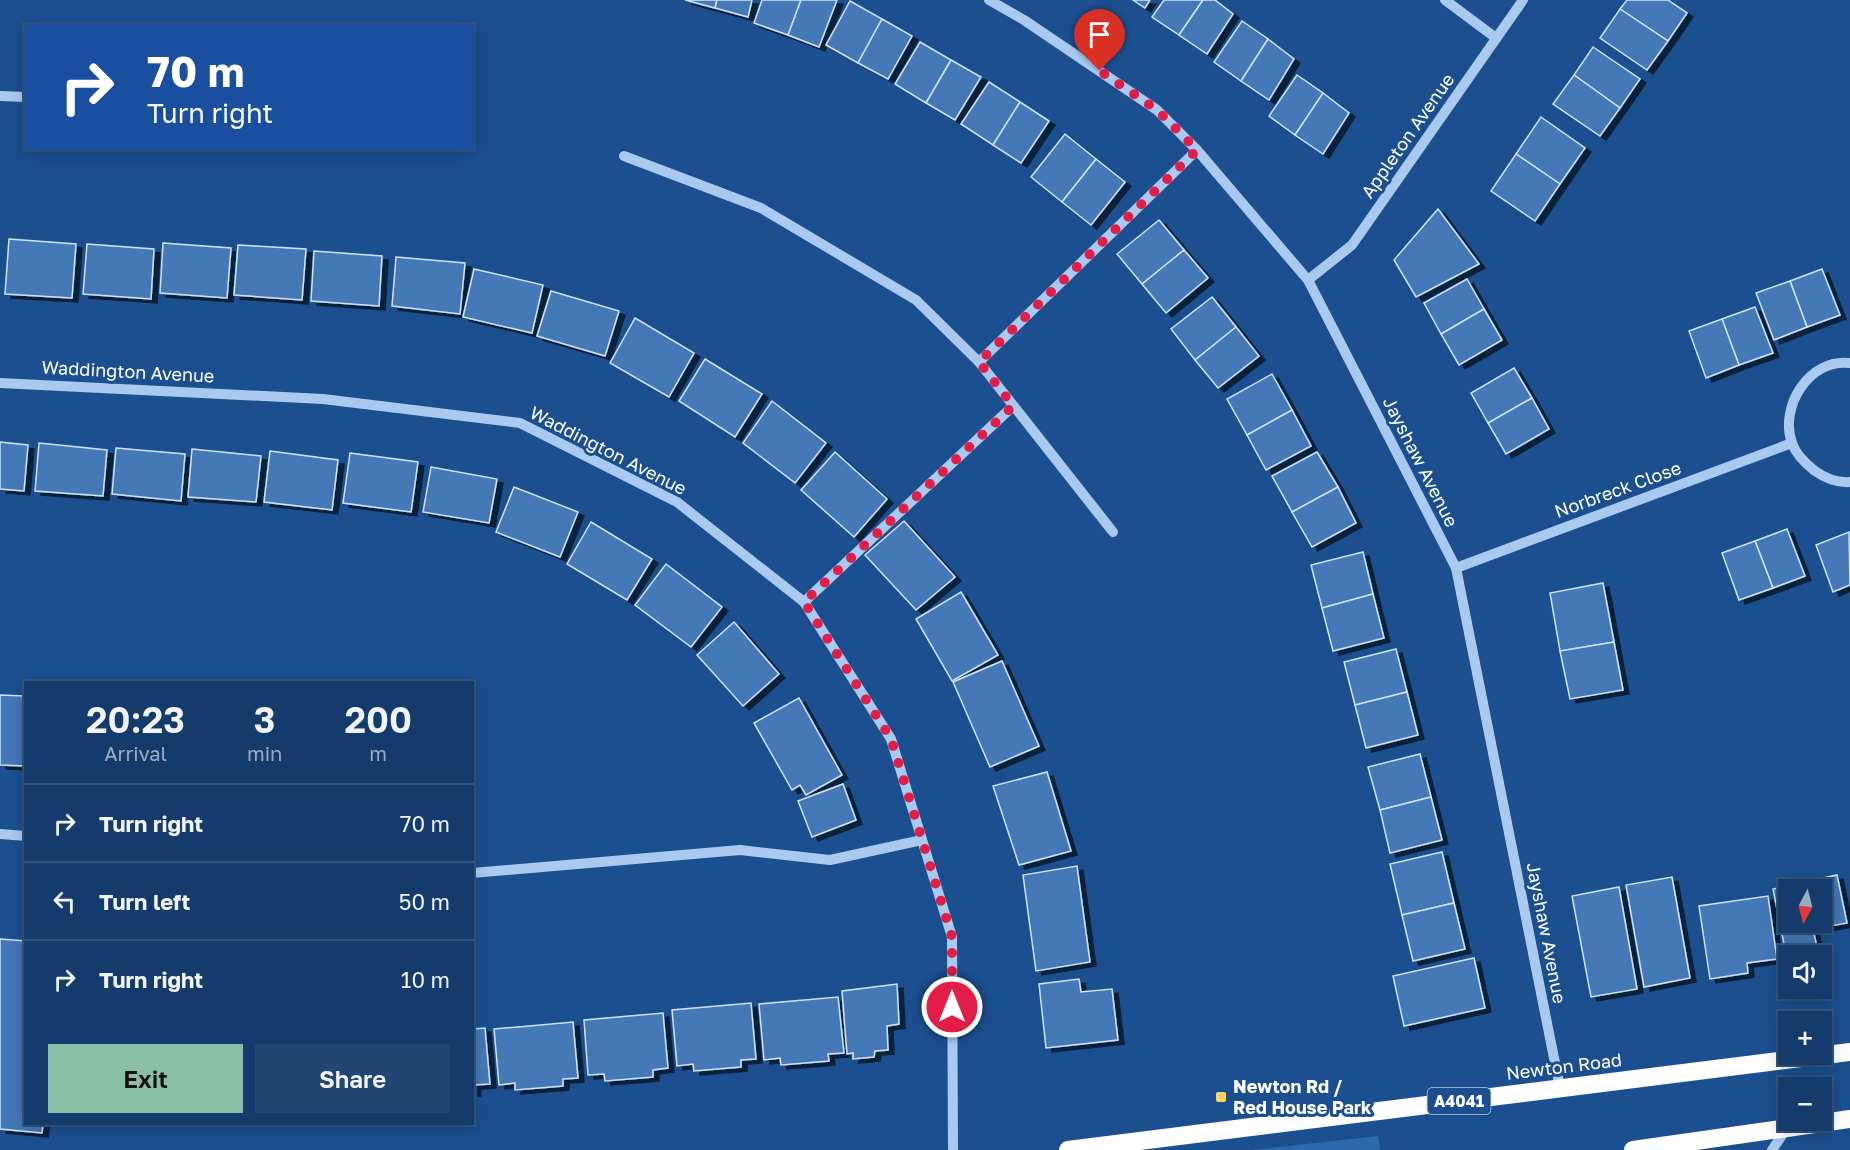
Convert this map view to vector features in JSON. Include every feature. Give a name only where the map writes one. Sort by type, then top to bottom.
[{"type":"highway","name":"Newton Road","points":[[1068,1150],[1850,1052]]},
{"type":"highway","points":[[1832,1122],[1850,1119]]},
{"type":"highway","points":[[1636,1150],[1778,1129]]},
{"type":"street","name":"Jayshaw Avenue","points":[[989,0],[1024,20],[1157,110],[1197,150],[1308,280],[1456,568],[1560,1088]]},
{"type":"street","points":[[1445,0],[1496,38]]},
{"type":"street","name":"Appleton Avenue","points":[[1308,280],[1352,245],[1523,0]]},
{"type":"street","points":[[0,96],[24,97]]},
{"type":"street","points":[[979,362],[1197,150]]},
{"type":"street","points":[[624,156],[761,208],[916,300],[979,362],[1113,532]]},
{"type":"street","points":[[1850,363],[1844,362],[1823,367],[1805,381],[1793,399],[1788,421],[1792,443],[1803,462],[1821,476],[1850,482]]},
{"type":"street","name":"Waddington Avenue","points":[[0,383],[323,399],[520,423],[677,502],[804,602],[891,739],[952,937],[952,1150]]},
{"type":"street","points":[[804,602],[1013,406]]},
{"type":"street","name":"Norbreck Close","points":[[1456,568],[1792,443]]},
{"type":"street","points":[[0,834],[24,836]]},
{"type":"street","points":[[474,873],[740,850],[830,860],[922,840]]},
{"type":"street","points":[[1772,1150],[1785,1131]]},
{"type":"shaded area","points":[[1378,1136],[1380,1150],[1252,1150]]},
{"type":"building","points":[[685,0],[717,0],[715,8]]},
{"type":"building","points":[[717,0],[752,0],[748,17],[715,8]]},
{"type":"building","points":[[762,0],[801,0],[788,35],[754,23]]},
{"type":"building","points":[[801,0],[837,0],[819,47],[788,35]]},
{"type":"building","points":[[1133,0],[1150,0],[1145,8]]},
{"type":"building","points":[[1164,0],[1203,0],[1179,35],[1152,17]]},
{"type":"building","points":[[1203,0],[1215,0],[1233,14],[1207,54],[1179,35]]},
{"type":"building","points":[[1627,0],[1668,0],[1687,13],[1668,41],[1620,9]]},
{"type":"building","points":[[850,1],[882,19],[858,63],[826,45]]},
{"type":"building","points":[[1620,9],[1668,41],[1647,70],[1600,38]]},
{"type":"building","points":[[882,19],[912,36],[888,79],[858,63]]},
{"type":"building","points":[[1242,21],[1268,39],[1241,81],[1214,62]]},
{"type":"building","points":[[1268,39],[1294,59],[1269,100],[1241,81]]},
{"type":"building","points":[[920,42],[951,60],[926,103],[895,84]]},
{"type":"building","points":[[1593,47],[1640,79],[1620,108],[1574,75]]},
{"type":"building","points":[[951,60],[981,77],[955,120],[926,103]]},
{"type":"building","points":[[1297,75],[1323,93],[1295,135],[1269,116]]},
{"type":"building","points":[[1574,75],[1620,108],[1600,136],[1553,104]]},
{"type":"building","points":[[989,82],[1020,102],[993,145],[961,124]]},
{"type":"building","points":[[1323,93],[1349,113],[1323,154],[1295,135]]},
{"type":"building","points":[[1020,102],[1049,121],[1021,163],[993,145]]},
{"type":"building","points":[[1541,117],[1585,148],[1560,184],[1516,154]]},
{"type":"building","points":[[1065,134],[1096,159],[1062,202],[1031,177]]},
{"type":"building","points":[[1516,154],[1560,184],[1535,221],[1491,191]]},
{"type":"building","points":[[1096,159],[1125,182],[1091,225],[1062,202]]},
{"type":"building","points":[[1438,209],[1479,264],[1416,297],[1394,260]]},
{"type":"building","points":[[1159,220],[1184,250],[1142,284],[1117,254]]},
{"type":"building","points":[[9,239],[76,244],[72,298],[5,294]]},
{"type":"building","points":[[163,243],[231,248],[227,298],[160,293]]},
{"type":"building","points":[[87,244],[154,249],[151,299],[83,294]]},
{"type":"building","points":[[238,245],[306,249],[302,300],[234,295]]},
{"type":"building","points":[[1184,250],[1208,278],[1166,313],[1142,284]]},
{"type":"building","points":[[314,251],[382,256],[379,306],[311,301]]},
{"type":"building","points":[[396,257],[465,263],[460,314],[392,306]]},
{"type":"building","points":[[474,269],[543,285],[532,333],[463,317]]},
{"type":"building","points":[[1822,269],[1840,315],[1807,327],[1790,281]]},
{"type":"building","points":[[1467,279],[1484,309],[1441,334],[1424,303]]},
{"type":"building","points":[[1790,281],[1807,327],[1774,340],[1756,293]]},
{"type":"building","points":[[551,291],[619,311],[605,356],[537,336]]},
{"type":"building","points":[[1212,297],[1236,327],[1195,360],[1171,329]]},
{"type":"building","points":[[1755,307],[1773,353],[1739,365],[1722,319]]},
{"type":"building","points":[[1484,309],[1502,340],[1459,365],[1441,334]]},
{"type":"building","points":[[635,318],[694,353],[669,397],[610,363]]},
{"type":"building","points":[[1722,319],[1739,365],[1706,378],[1689,331]]},
{"type":"building","points":[[1236,327],[1259,356],[1218,388],[1195,360]]},
{"type":"building","points":[[705,359],[762,394],[735,437],[679,401]]},
{"type":"building","points":[[1514,368],[1532,398],[1488,423],[1471,393]]},
{"type":"building","points":[[1272,374],[1292,410],[1247,435],[1227,399]]},
{"type":"building","points":[[1532,398],[1549,429],[1506,454],[1488,423]]},
{"type":"building","points":[[772,401],[826,443],[795,483],[743,443]]},
{"type":"building","points":[[1292,410],[1311,446],[1266,470],[1247,435]]},
{"type":"building","points":[[0,442],[28,445],[24,491],[0,489]]},
{"type":"building","points":[[39,443],[107,450],[103,496],[35,491]]},
{"type":"building","points":[[116,448],[185,454],[181,501],[112,494]]},
{"type":"building","points":[[192,449],[261,456],[256,502],[188,497]]},
{"type":"building","points":[[270,451],[338,460],[332,510],[264,502]]},
{"type":"building","points":[[835,452],[887,499],[854,537],[801,490]]},
{"type":"building","points":[[1317,452],[1338,487],[1292,512],[1272,476]]},
{"type":"building","points":[[350,453],[418,462],[411,512],[343,503]]},
{"type":"building","points":[[431,467],[497,479],[489,523],[423,512]]},
{"type":"building","points":[[514,487],[578,512],[560,557],[496,532]]},
{"type":"building","points":[[1338,487],[1356,523],[1312,547],[1292,512]]},
{"type":"building","points":[[904,521],[955,577],[916,610],[865,555]]},
{"type":"building","points":[[591,522],[652,559],[627,600],[567,564]]},
{"type":"building","points":[[1787,529],[1805,576],[1773,588],[1755,541]]},
{"type":"building","points":[[1849,532],[1850,585],[1833,592],[1816,545]]},
{"type":"building","points":[[1755,541],[1773,588],[1739,600],[1722,553]]},
{"type":"building","points":[[1363,552],[1373,594],[1322,608],[1311,565]]},
{"type":"building","points":[[666,564],[722,607],[691,647],[635,605]]},
{"type":"building","points":[[1603,583],[1614,642],[1560,651],[1550,593]]},
{"type":"building","points":[[961,592],[998,655],[952,681],[916,619]]},
{"type":"building","points":[[1373,594],[1384,638],[1333,651],[1322,608]]},
{"type":"building","points":[[734,622],[779,674],[743,706],[697,655]]},
{"type":"building","points":[[1614,642],[1623,690],[1570,699],[1560,651]]},
{"type":"building","points":[[1396,649],[1407,692],[1355,705],[1344,662]]},
{"type":"building","points":[[1002,661],[1039,746],[990,767],[953,682]]},
{"type":"building","points":[[1407,692],[1418,735],[1366,748],[1355,705]]},
{"type":"building","points":[[0,695],[24,696],[24,766],[0,765]]},
{"type":"building","points":[[799,698],[842,775],[806,795],[800,785],[792,790],[754,723]]},
{"type":"building","points":[[1420,754],[1431,797],[1380,810],[1368,767]]},
{"type":"building","points":[[1047,772],[1071,851],[1019,865],[993,786]]},
{"type":"building","points":[[843,784],[856,820],[812,837],[798,801]]},
{"type":"building","points":[[1431,797],[1442,840],[1390,853],[1380,810]]},
{"type":"building","points":[[1442,852],[1454,903],[1402,915],[1390,864]]},
{"type":"building","points":[[1077,866],[1090,962],[1036,971],[1023,875]]},
{"type":"building","points":[[1837,875],[1847,923],[1832,926],[1832,879],[1819,879]]},
{"type":"building","points":[[1672,877],[1690,978],[1644,987],[1626,885]]},
{"type":"building","points":[[1619,887],[1637,989],[1591,997],[1572,896]]},
{"type":"building","points":[[1778,888],[1778,914],[1773,889]]},
{"type":"building","points":[[1768,896],[1777,959],[1747,963],[1748,973],[1710,979],[1699,906]]},
{"type":"building","points":[[1454,903],[1465,949],[1413,961],[1402,915]]},
{"type":"building","points":[[1782,933],[1814,933],[1816,945],[1784,945]]},
{"type":"building","points":[[0,939],[24,941],[24,1125],[43,1125],[42,1133],[0,1129]]},
{"type":"building","points":[[1474,958],[1485,1008],[1404,1026],[1393,976]]},
{"type":"building","points":[[1079,979],[1081,992],[1112,989],[1118,1040],[1046,1048],[1039,984]]},
{"type":"building","points":[[897,984],[899,1024],[887,1026],[888,1050],[875,1051],[874,1057],[853,1059],[853,1053],[847,1054],[842,991]]},
{"type":"building","points":[[838,997],[844,1053],[828,1054],[829,1061],[781,1065],[780,1058],[764,1060],[759,1004]]},
{"type":"building","points":[[751,1003],[756,1059],[741,1060],[741,1067],[694,1071],[693,1064],[677,1066],[672,1010]]},
{"type":"building","points":[[663,1013],[668,1068],[653,1070],[653,1077],[605,1081],[604,1074],[588,1075],[584,1020]]},
{"type":"building","points":[[573,1022],[578,1078],[563,1079],[563,1086],[515,1090],[515,1083],[499,1085],[494,1029]]},
{"type":"building","points":[[485,1028],[490,1084],[474,1085],[474,1029]]},
{"type":"place","name":"Newton Rd / Red House Park","points":[[1221,1097]]},
{"type":"route","points":[[952,1007],[952,937],[891,739],[804,602],[1013,406],[979,362],[1197,150],[1157,110],[1100,71]]}]
